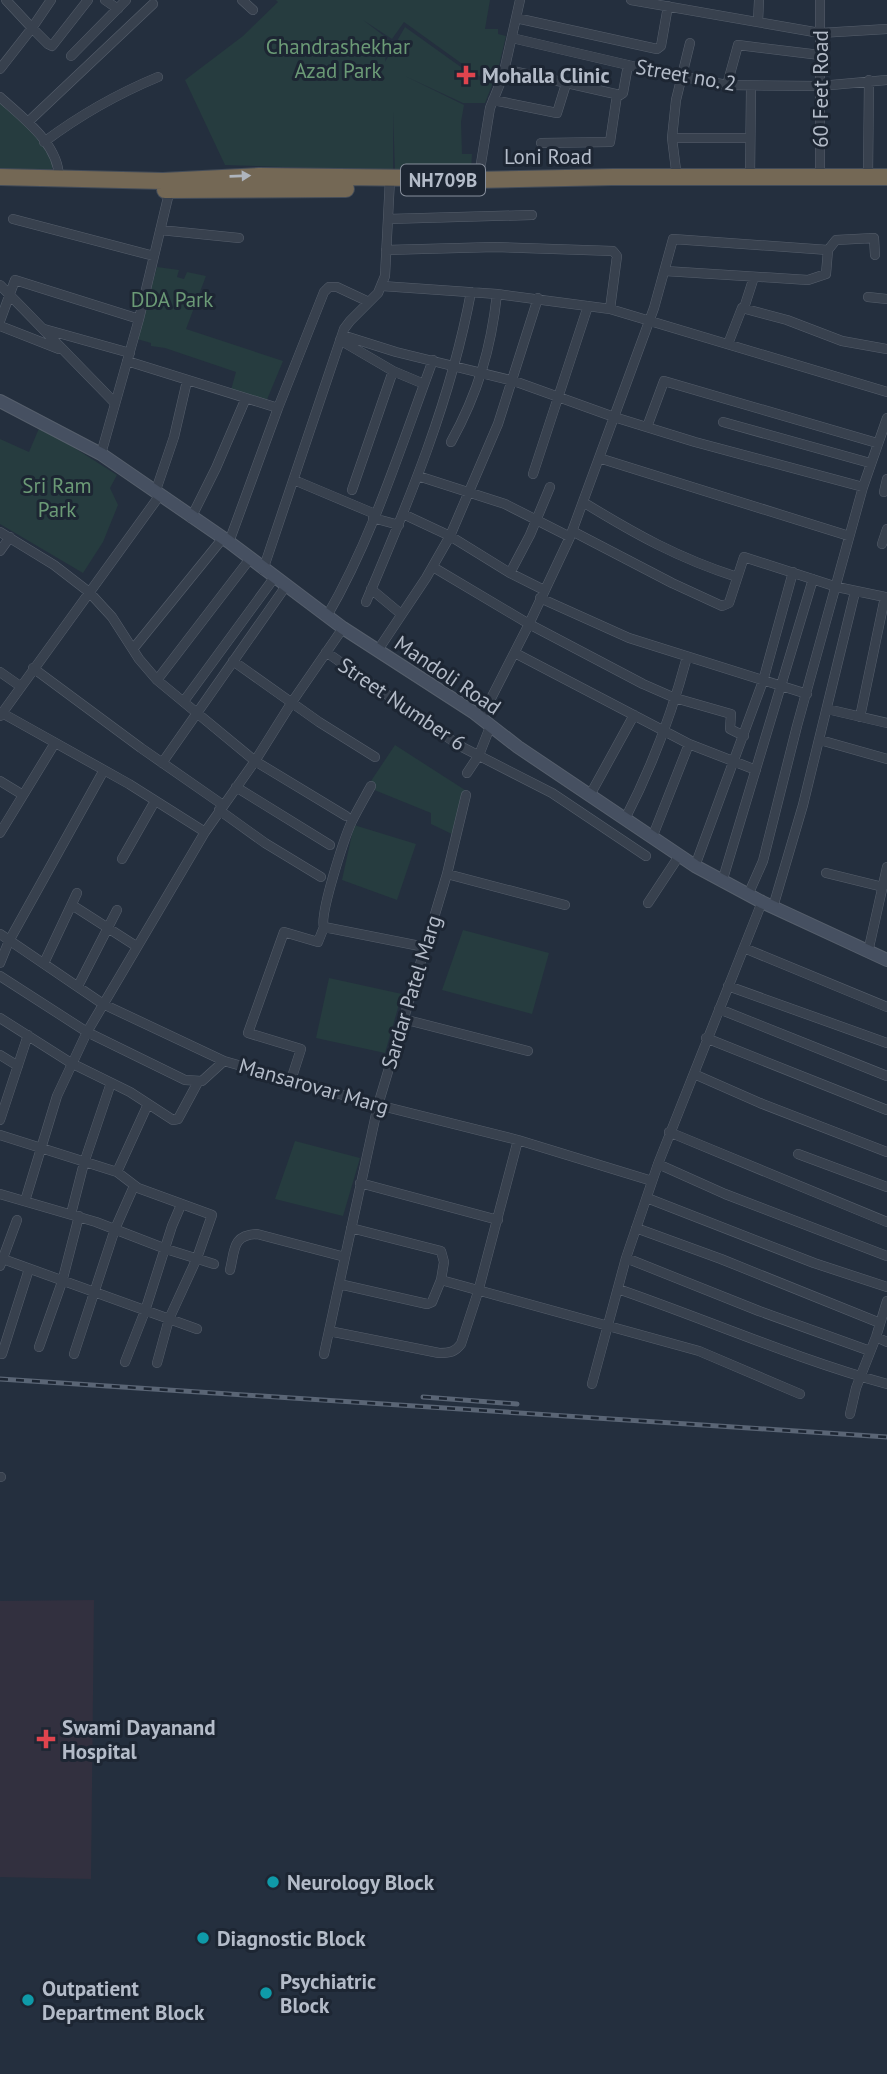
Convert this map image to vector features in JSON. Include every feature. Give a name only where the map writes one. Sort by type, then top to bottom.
[{"type":"highway","name":"Loni Road","points":[[0,186],[171,185],[259,176],[390,184],[421,178],[427,181],[478,183],[887,184]]},
{"type":"highway","name":"Loni Road","points":[[0,177],[171,185]]},
{"type":"highway","name":"Loni Road","points":[[478,183],[887,177]]},
{"type":"street","points":[[0,69],[51,0]]},
{"type":"street","points":[[12,2],[32,28],[48,44],[54,45],[88,0]]},
{"type":"street","points":[[105,0],[118,9]]},
{"type":"street","points":[[71,56],[126,0]]},
{"type":"street","points":[[242,0],[253,10]]},
{"type":"street","points":[[478,183],[483,143],[493,100],[505,69],[520,0]]},
{"type":"street","points":[[631,0],[691,5],[705,13],[820,33],[887,29]]},
{"type":"street","points":[[705,13],[706,0]]},
{"type":"street","points":[[758,22],[759,0]]},
{"type":"street","name":"60 Feet Road","points":[[820,0],[820,178]]},
{"type":"street","points":[[28,122],[153,4]]},
{"type":"street","points":[[516,18],[655,50],[660,46],[662,4]]},
{"type":"street","name":"Street no. 2","points":[[513,38],[727,85],[820,86],[887,80]]},
{"type":"street","points":[[677,178],[672,138],[681,76],[690,43]]},
{"type":"street","points":[[727,85],[738,45],[820,55]]},
{"type":"street","points":[[505,69],[617,95],[623,93],[628,65]]},
{"type":"street","points":[[44,142],[115,96],[158,77]]},
{"type":"street","points":[[868,177],[869,80]]},
{"type":"street","points":[[493,100],[557,113],[566,84]]},
{"type":"street","points":[[750,177],[751,87]]},
{"type":"street","points":[[541,143],[610,142],[617,95]]},
{"type":"street","points":[[0,97],[28,122],[44,142],[57,162],[59,178]]},
{"type":"street","points":[[672,138],[750,138]]},
{"type":"street","points":[[184,701],[269,574],[293,480],[341,337],[346,325],[382,286],[390,184]]},
{"type":"street","points":[[101,454],[139,319],[171,185]]},
{"type":"street","points":[[388,219],[532,215]]},
{"type":"street","points":[[13,219],[154,256]]},
{"type":"street","points":[[160,230],[239,238]]},
{"type":"street","points":[[467,773],[479,755],[486,723],[515,653],[571,534],[649,320],[673,240],[677,237],[828,250]]},
{"type":"street","points":[[665,271],[808,280],[827,272],[828,250],[836,240],[873,238],[875,255]]},
{"type":"street","points":[[386,250],[495,247],[613,251],[617,256],[610,309]]},
{"type":"street","points":[[744,308],[754,277]]},
{"type":"street","points":[[64,351],[0,323],[13,282],[139,319]]},
{"type":"street","points":[[0,285],[115,403]]},
{"type":"street","points":[[382,286],[538,298],[610,309],[887,392]]},
{"type":"street","points":[[133,649],[226,540],[324,292],[329,287],[337,287],[369,302]]},
{"type":"street","points":[[366,602],[418,475],[454,366],[471,292]]},
{"type":"street","points":[[451,442],[483,374],[491,341],[497,294]]},
{"type":"street","points":[[868,297],[887,299]]},
{"type":"street","points":[[378,650],[433,567],[450,536],[490,445],[514,381],[538,298]]},
{"type":"street","points":[[533,474],[588,306]]},
{"type":"street","points":[[728,344],[739,310],[744,308],[787,320],[842,341],[887,349]]},
{"type":"street","points":[[42,328],[128,357],[187,381],[278,408]]},
{"type":"street","points":[[341,337],[514,381],[614,417],[863,487]]},
{"type":"street","points":[[341,337],[393,371],[424,384]]},
{"type":"street","points":[[327,616],[343,588],[374,516],[433,360]]},
{"type":"street","points":[[352,491],[393,371]]},
{"type":"street","points":[[187,381],[158,494],[1,714],[104,770],[205,832]]},
{"type":"street","points":[[647,427],[664,381],[877,443]]},
{"type":"street","points":[[191,518],[246,398]]},
{"type":"street","name":"Mandoli Road","points":[[0,401],[101,454],[226,540],[249,560],[343,628],[679,856],[767,905],[887,960]]},
{"type":"street","points":[[748,895],[763,861],[849,536],[870,463],[887,418]]},
{"type":"street","points":[[723,422],[870,463]]},
{"type":"street","points":[[599,458],[849,536]]},
{"type":"street","points":[[418,475],[524,512],[537,522],[571,534],[722,606],[729,603],[744,556],[837,587],[886,598],[860,717]]},
{"type":"street","points":[[884,492],[887,479]]},
{"type":"street","points":[[293,480],[399,525]]},
{"type":"street","points":[[510,572],[537,522],[550,487]]},
{"type":"street","points":[[583,502],[648,541],[701,566],[737,578]]},
{"type":"street","points":[[404,514],[450,536],[542,594],[629,638],[807,694]]},
{"type":"street","points":[[882,544],[887,529]]},
{"type":"street","points":[[0,532],[54,565],[89,592],[112,617],[157,680],[255,761],[346,816]]},
{"type":"street","points":[[0,551],[10,537]]},
{"type":"street","points":[[157,680],[249,560]]},
{"type":"street","points":[[433,567],[529,624],[643,684],[675,698],[731,714],[730,729],[744,736]]},
{"type":"street","points":[[695,866],[764,681],[793,572]]},
{"type":"street","points":[[722,882],[813,579]]},
{"type":"street","points":[[162,763],[286,586]]},
{"type":"street","points":[[371,589],[401,614]]},
{"type":"street","points":[[592,1384],[626,1258],[669,1132],[744,947],[767,905],[820,740],[855,592]]},
{"type":"street","points":[[25,1201],[40,1149],[71,1063],[87,1032],[205,832],[343,628]]},
{"type":"street","name":"Street Number 6","points":[[326,652],[460,746],[552,793],[646,856]]},
{"type":"street","points":[[515,653],[689,744],[755,771]]},
{"type":"street","points":[[625,819],[647,776],[687,657]]},
{"type":"street","points":[[233,662],[375,757]]},
{"type":"street","points":[[33,668],[221,807],[265,843],[321,877]]},
{"type":"street","points":[[0,672],[20,686]]},
{"type":"street","points":[[827,709],[887,723]]},
{"type":"street","points":[[590,795],[634,715]]},
{"type":"street","points":[[820,740],[887,759]]},
{"type":"street","points":[[0,833],[55,743]]},
{"type":"street","points":[[652,838],[689,744]]},
{"type":"street","points":[[0,963],[9,941],[104,770]]},
{"type":"street","points":[[0,781],[23,795]]},
{"type":"street","points":[[291,1080],[301,1049],[248,1033],[284,932],[318,942],[351,824],[371,786]]},
{"type":"street","points":[[236,787],[330,845]]},
{"type":"street","name":"Sardar Patel Marg","points":[[324,1354],[378,1105],[447,874],[466,794]]},
{"type":"street","points":[[122,859],[155,801]]},
{"type":"street","points":[[648,904],[679,856]]},
{"type":"street","points":[[868,952],[887,867]]},
{"type":"street","points":[[826,873],[883,887]]},
{"type":"street","points":[[447,874],[565,905]]},
{"type":"street","points":[[44,963],[77,893]]},
{"type":"street","points":[[72,905],[136,946]]},
{"type":"street","points":[[78,986],[117,910]]},
{"type":"street","points":[[324,927],[425,947]]},
{"type":"street","name":"Mansarovar Marg","points":[[0,934],[103,1004],[224,1061],[378,1105],[518,1140],[652,1181]]},
{"type":"street","points":[[744,947],[887,1007]]},
{"type":"street","points":[[0,976],[87,1032],[185,1080],[198,1082]]},
{"type":"street","points":[[728,986],[887,1043]]},
{"type":"street","points":[[719,1009],[887,1076]]},
{"type":"street","points":[[0,1018],[71,1063],[177,1121],[198,1082],[224,1061]]},
{"type":"street","points":[[403,1019],[528,1051]]},
{"type":"street","points":[[0,1120],[28,1035]]},
{"type":"street","points":[[706,1038],[887,1110]]},
{"type":"street","points":[[0,1055],[18,1066]]},
{"type":"street","points":[[694,1074],[760,1104],[887,1152]]},
{"type":"street","points":[[39,1347],[62,1282],[84,1163],[111,1083]]},
{"type":"street","points":[[117,1172],[148,1104]]},
{"type":"street","points":[[669,1132],[887,1222]]},
{"type":"street","points":[[0,1135],[117,1172],[134,1186],[213,1215],[170,1319],[157,1363]]},
{"type":"street","points":[[329,1331],[449,1353],[456,1350],[461,1344],[478,1292],[518,1140]]},
{"type":"street","points":[[798,1154],[887,1187]]},
{"type":"street","points":[[658,1164],[725,1194],[887,1256]]},
{"type":"street","points":[[360,1184],[498,1220]]},
{"type":"street","points":[[74,1354],[115,1229],[134,1186]]},
{"type":"street","points":[[0,1194],[75,1215],[214,1264]]},
{"type":"street","points":[[647,1198],[814,1263],[887,1287]]},
{"type":"street","points":[[125,1362],[181,1205]]},
{"type":"street","points":[[17,1220],[1,1261],[197,1329]]},
{"type":"street","points":[[339,1284],[427,1304],[436,1296],[444,1262],[441,1251],[351,1228]]},
{"type":"street","points":[[636,1228],[884,1317]]},
{"type":"street","points":[[230,1270],[235,1246],[246,1234],[257,1234],[345,1257]]},
{"type":"street","points":[[626,1258],[759,1311],[870,1351]]},
{"type":"street","points":[[2,1354],[29,1269]]},
{"type":"street","points":[[440,1280],[699,1351],[800,1394]]},
{"type":"street","points":[[618,1289],[859,1377],[887,1384]]},
{"type":"street","points":[[850,1414],[859,1377],[884,1317],[887,1301]]},
{"type":"street","points":[[876,1337],[887,1342]]},
{"type":"shaded area","name":"Swami Dayanand Hospital","points":[[94,1600],[91,1879],[0,1877],[0,1601]]},
{"type":"green space","name":"Chandrashekhar Azad Park","points":[[276,0],[490,0],[485,29],[498,29],[498,34],[506,36],[498,70],[485,103],[463,103],[405,76],[464,105],[461,122],[462,154],[472,154],[471,171],[395,170],[393,112],[393,171],[225,165],[185,80],[243,36],[278,2]],"holes":[[[363,20],[392,39],[404,22],[486,81],[479,80],[405,27],[385,62],[388,39]]]},
{"type":"green space","points":[[0,99],[28,124],[53,159],[52,169],[0,170]]},
{"type":"green space","name":"DDA Park","points":[[157,267],[179,270],[177,277],[184,279],[187,272],[206,276],[186,329],[283,361],[266,402],[231,390],[236,372],[165,348],[151,346],[151,343],[137,339]]},
{"type":"green space","name":"Sri Ram Park","points":[[40,426],[117,475],[110,488],[118,505],[103,542],[83,573],[0,524],[0,439],[29,452]]},
{"type":"green space","points":[[395,745],[465,790],[452,834],[431,824],[431,813],[367,787]]},
{"type":"green space","points":[[354,825],[416,844],[397,900],[342,880]]},
{"type":"green space","points":[[463,930],[549,953],[532,1014],[442,990]]},
{"type":"green space","points":[[329,978],[402,994],[385,1053],[316,1038]]},
{"type":"green space","points":[[295,1141],[360,1158],[343,1216],[275,1199]]},
{"type":"railway","points":[[0,1379],[887,1437]]},
{"type":"railway","points":[[423,1397],[517,1404]]},
{"type":"place","name":"Mohalla Clinic","points":[[466,75]]},
{"type":"place","name":"Swami Dayanand Hospital","points":[[46,1739]]},
{"type":"place","name":"Neurology Block","points":[[273,1882]]},
{"type":"place","name":"Diagnostic Block","points":[[203,1938]]},
{"type":"place","name":"Psychiatric Block","points":[[266,1993]]},
{"type":"place","name":"Outpatient Department Block","points":[[28,2000]]}]
